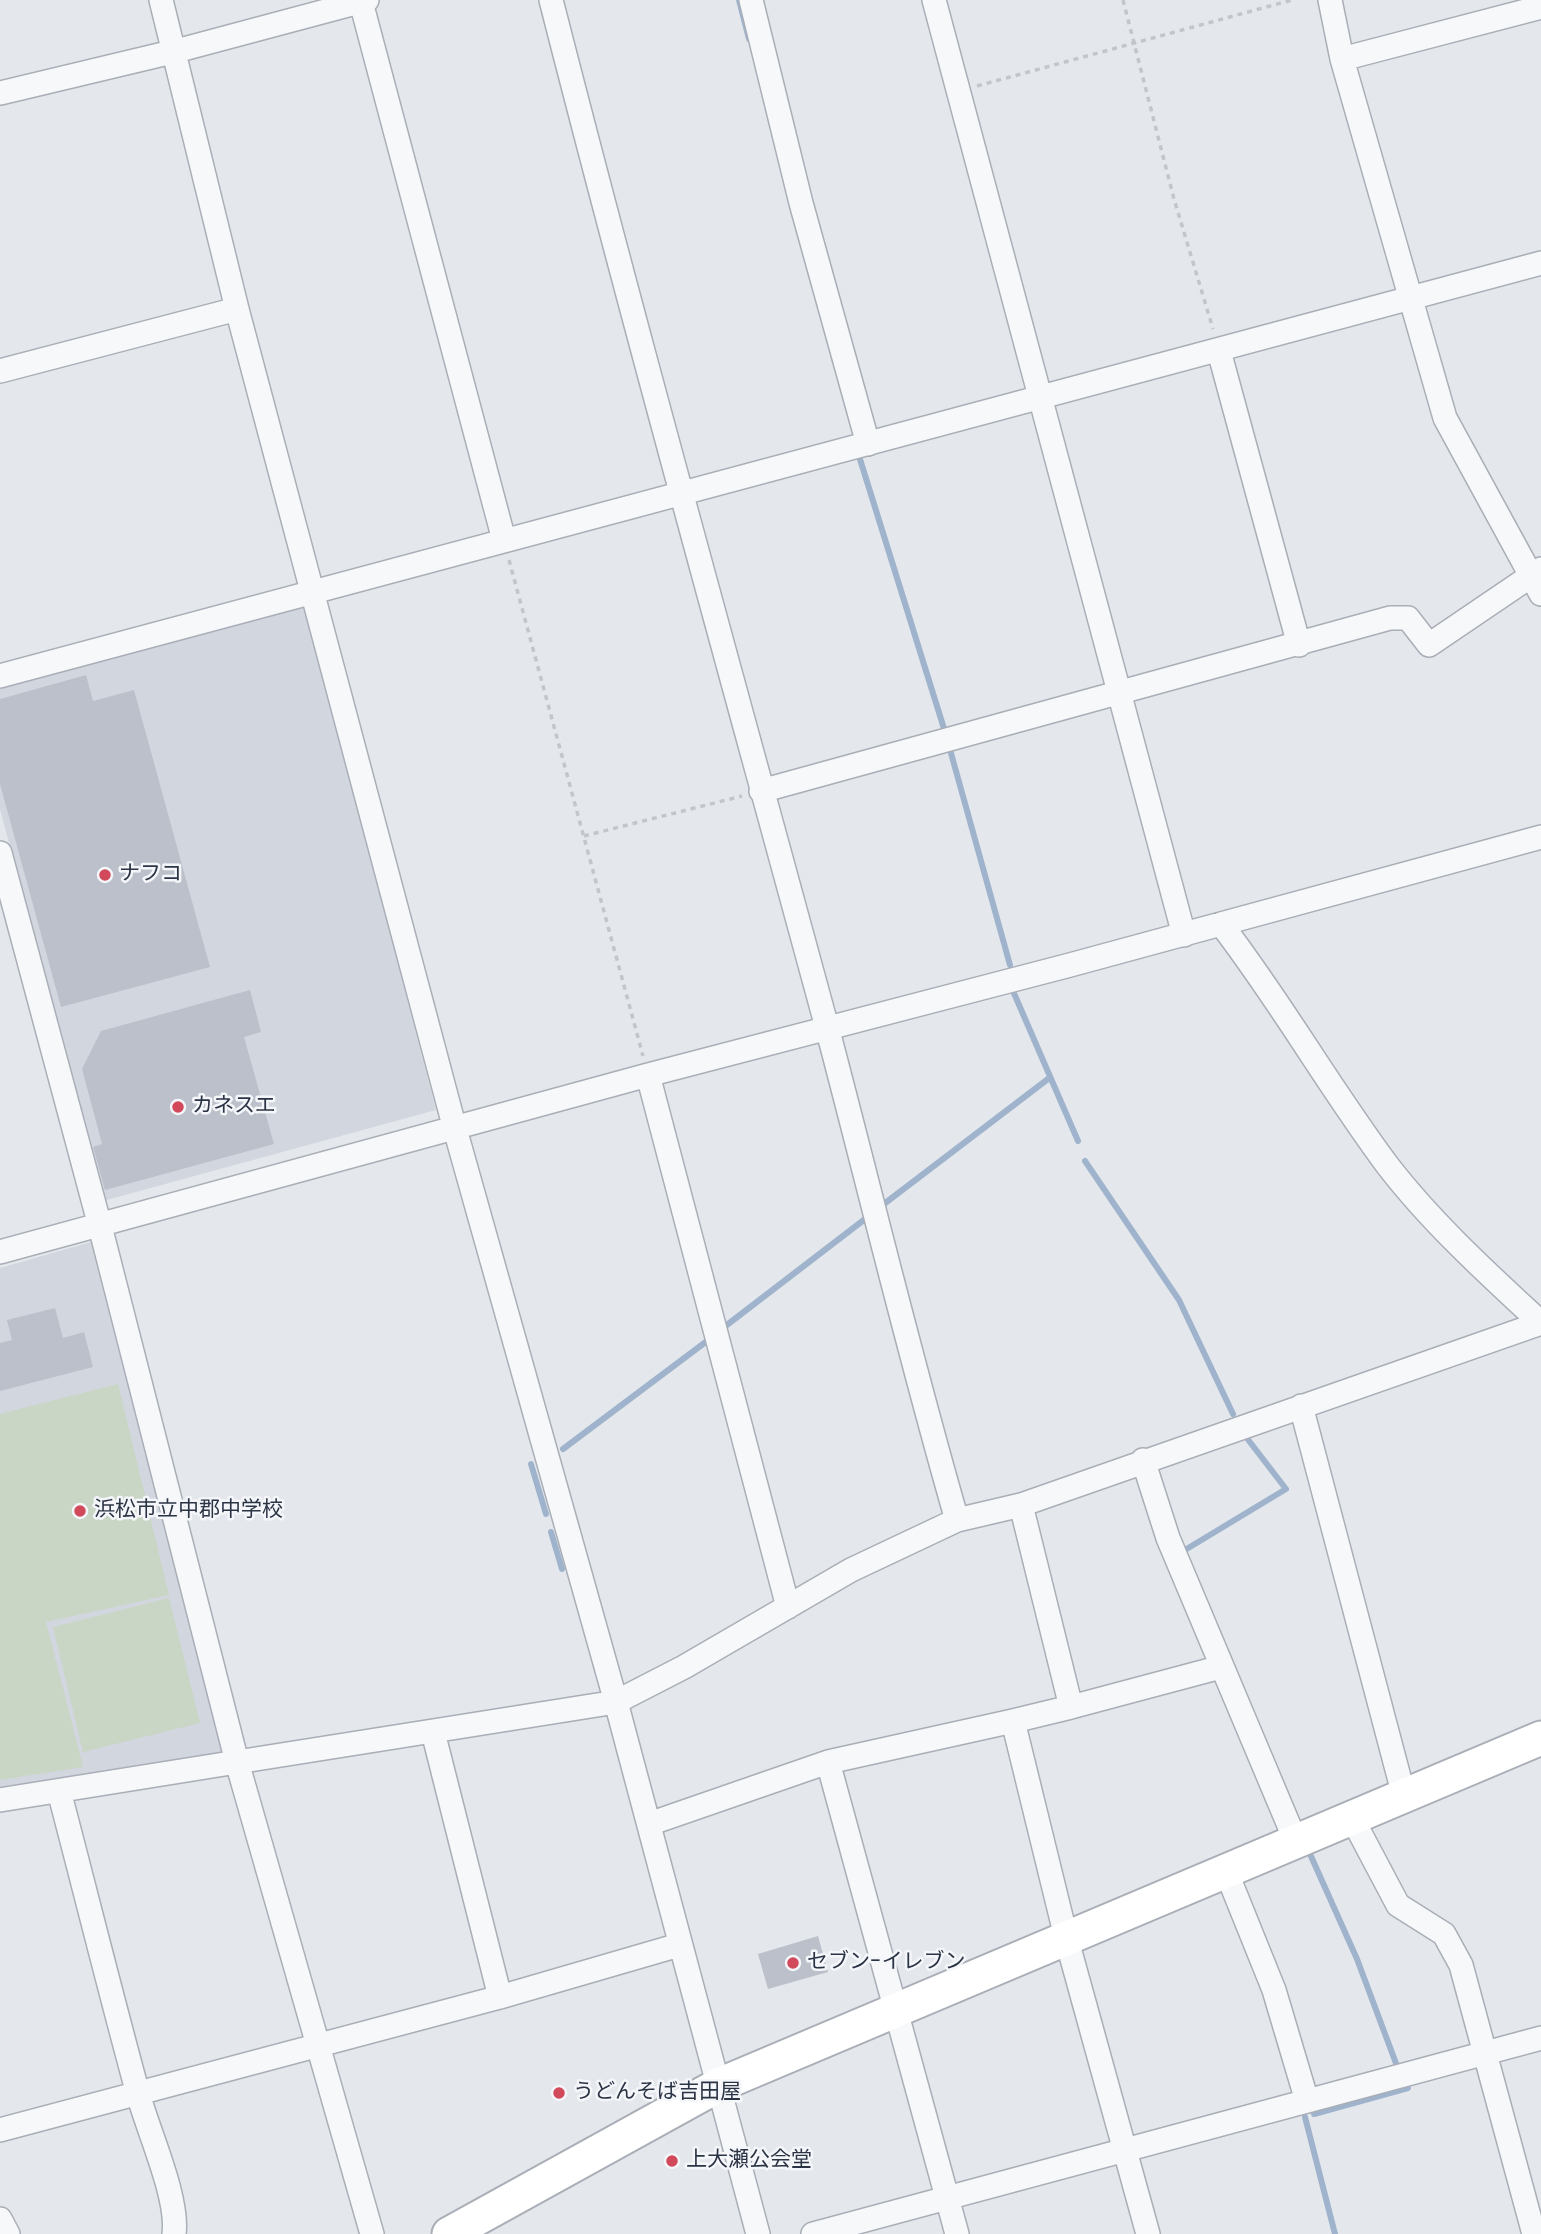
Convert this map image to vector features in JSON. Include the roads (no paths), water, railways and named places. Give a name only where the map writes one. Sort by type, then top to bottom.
[{"type":"street","points":[[161,0],[176,51],[237,309],[456,1129],[616,1702],[758,2234]]},
{"type":"street","points":[[551,0],[620,270],[827,1028],[913,1370],[957,1520]]},
{"type":"street","points":[[751,0],[801,203],[868,443]]},
{"type":"street","points":[[934,0],[1184,935]]},
{"type":"street","points":[[761,791],[1390,618],[1408,618],[1429,645],[1538,579],[1445,418],[1342,59],[1330,0]]},
{"type":"street","points":[[0,93],[176,51],[364,1],[504,540]]},
{"type":"street","points":[[1342,59],[1541,6]]},
{"type":"street","points":[[0,676],[1541,263]]},
{"type":"street","points":[[0,371],[237,309]]},
{"type":"street","points":[[1219,351],[1299,645]]},
{"type":"street","points":[[0,1252],[648,1075],[1184,935],[1541,837]]},
{"type":"street","points":[[0,853],[100,1226],[237,1762],[320,2043],[372,2234]]},
{"type":"street","points":[[0,1800],[616,1702],[851,1570],[957,1520],[1021,1505],[1143,1460],[1541,1323],[1431,1216],[1389,1166],[1253,966],[1221,924]]},
{"type":"street","points":[[648,1075],[788,1607]]},
{"type":"street","points":[[1301,1406],[1404,1796]]},
{"type":"street","points":[[1143,1460],[1168,1538],[1296,1842]]},
{"type":"street","points":[[1021,1505],[1070,1707]]},
{"type":"street","points":[[649,1824],[828,1762],[1013,1721],[1221,1667]]},
{"type":"street","points":[[1013,1721],[1066,1937],[1148,2234]]},
{"type":"street","points":[[432,1732],[500,1997]]},
{"type":"street","points":[[449,2234],[719,2085],[894,2008],[1541,1738]]},
{"type":"street","points":[[828,1762],[957,2234]]},
{"type":"street","points":[[59,1791],[137,2093],[170,2196],[174,2234]]},
{"type":"street","points":[[1352,1818],[1398,1905],[1444,1934],[1461,1965],[1487,2052],[1534,2234]]},
{"type":"street","points":[[1226,1871],[1274,1990],[1307,2101]]},
{"type":"street","points":[[0,2130],[500,1997],[679,1945]]},
{"type":"street","points":[[813,2234],[1541,2038]]},
{"type":"street","points":[[0,2219],[8,2234]]},
{"type":"waterway","points":[[739,0],[749,39]]},
{"type":"waterway","points":[[859,456],[946,735]]},
{"type":"waterway","points":[[949,746],[1010,965]]},
{"type":"waterway","points":[[1013,991],[1078,1141]]},
{"type":"waterway","points":[[880,1207],[1048,1079]]},
{"type":"waterway","points":[[1085,1161],[1179,1300],[1233,1414]]},
{"type":"waterway","points":[[719,1331],[869,1216]]},
{"type":"waterway","points":[[563,1449],[711,1338]]},
{"type":"waterway","points":[[1180,1553],[1286,1489],[1243,1433]]},
{"type":"waterway","points":[[531,1464],[546,1514]]},
{"type":"waterway","points":[[551,1532],[562,1569]]},
{"type":"waterway","points":[[1310,1854],[1357,1959],[1397,2066]]},
{"type":"waterway","points":[[1314,2114],[1408,2088]]},
{"type":"waterway","points":[[1305,2117],[1335,2234]]},
{"type":"place","name":"ナフコ","points":[[105,875]]},
{"type":"place","name":"カネスエ","points":[[178,1107]]},
{"type":"place","name":"浜松市立中郡中学校","points":[[80,1511]]},
{"type":"place","name":"セブン-イレブン","points":[[793,1963]]},
{"type":"place","name":"うどんそば吉田屋","points":[[559,2093]]},
{"type":"place","name":"上大瀬公会堂","points":[[672,2161]]}]
